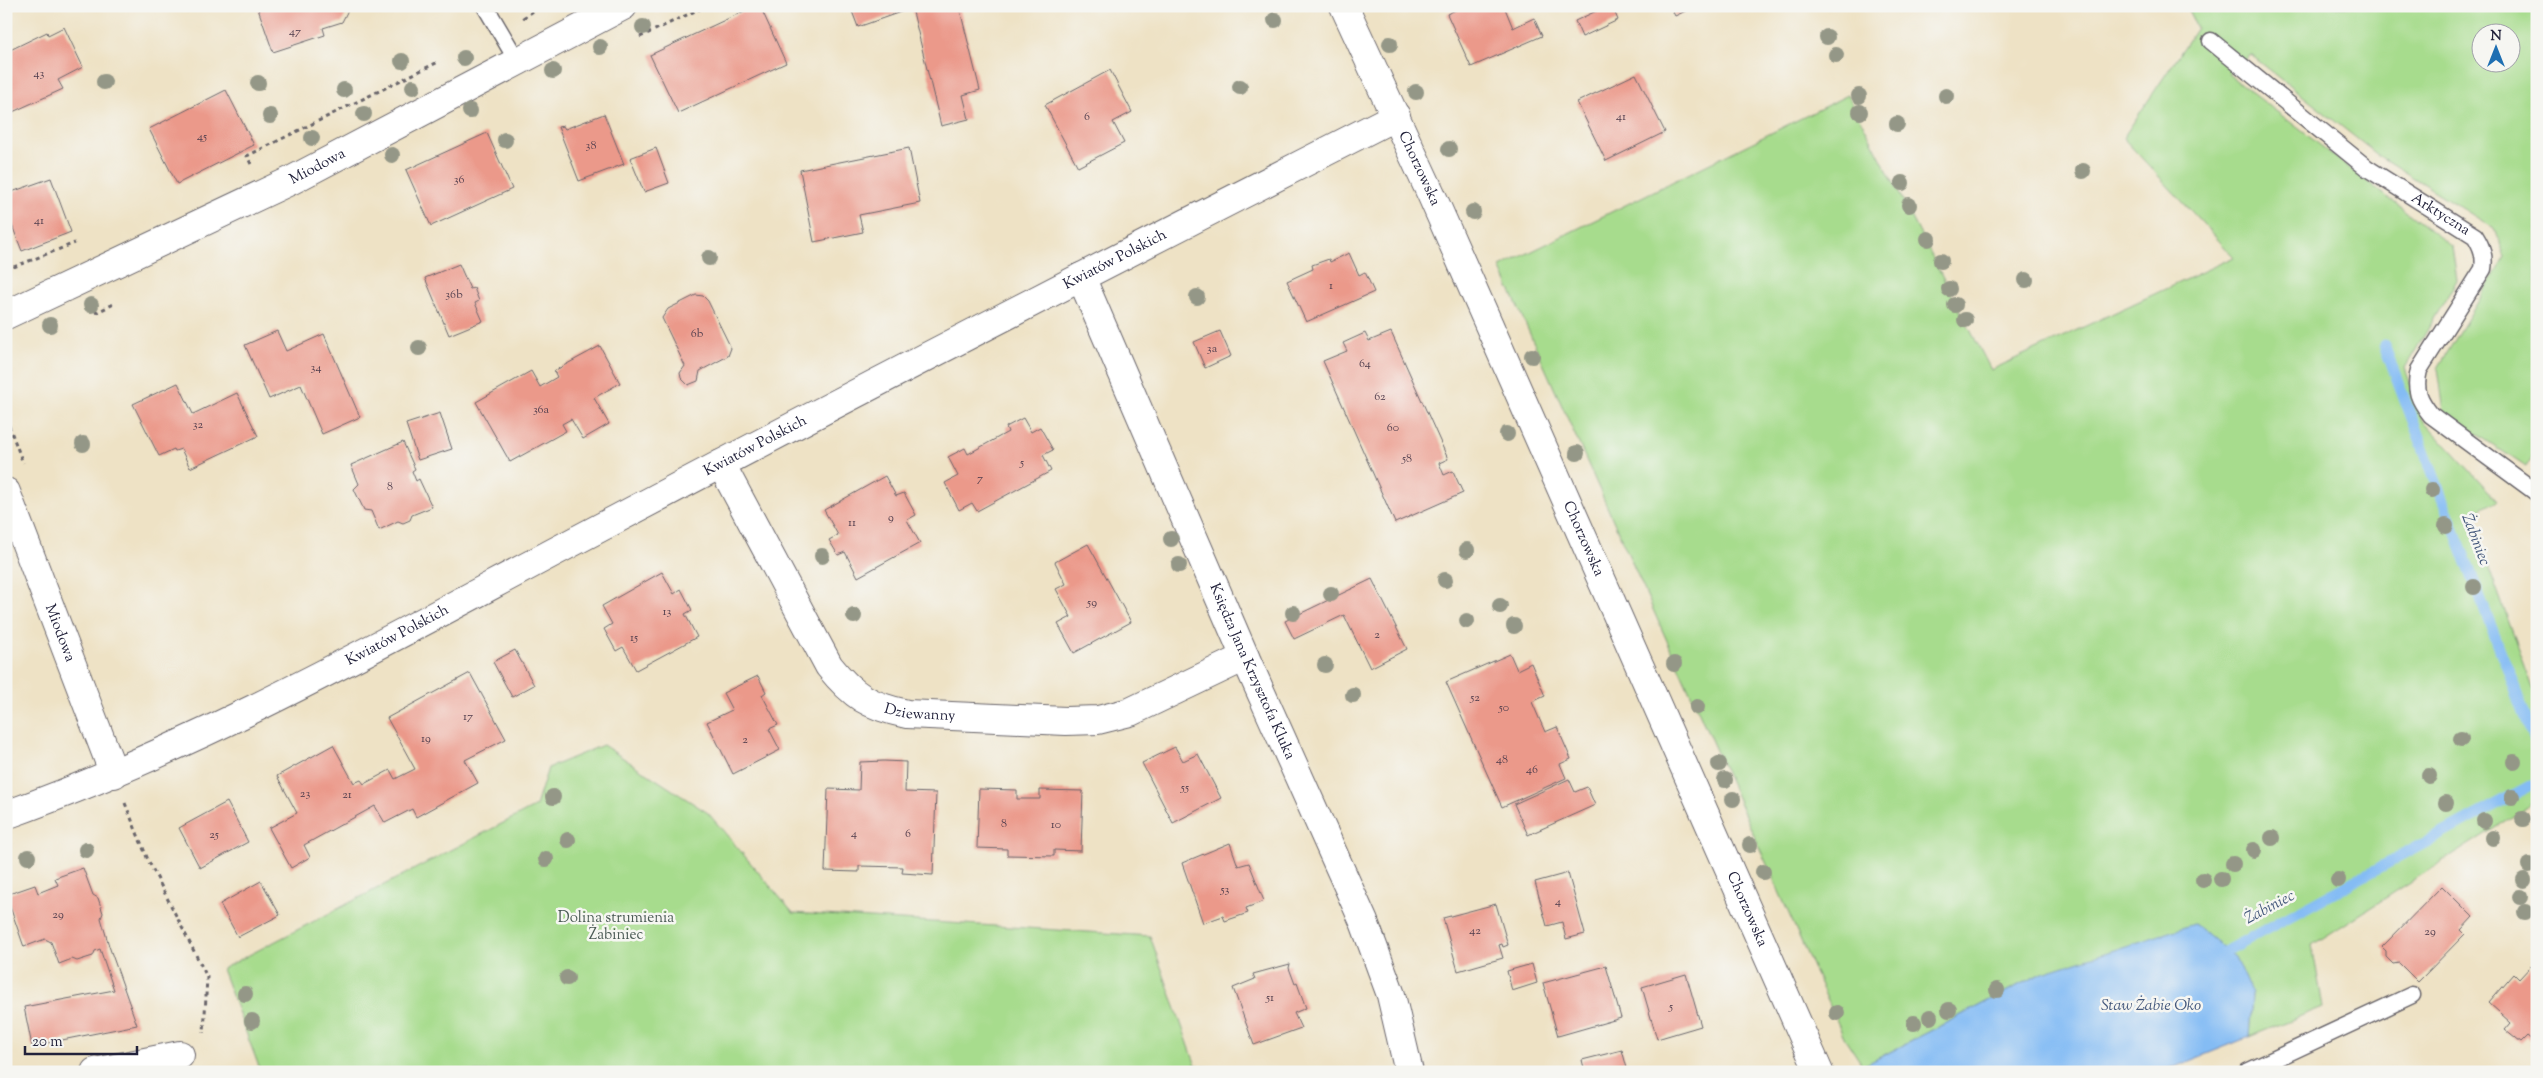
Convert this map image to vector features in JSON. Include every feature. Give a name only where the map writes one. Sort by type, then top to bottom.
[{"type":"street","name":"Miodowa","points":[[6,315],[274,188],[622,6]]},
{"type":"street","name":"Chorzowska","points":[[1344,6],[1396,116],[1819,1072]]},
{"type":"street","name":"Kwiatów Polskich","points":[[6,815],[114,774],[247,713],[721,464],[1396,116]]},
{"type":"street","name":"Księdza Jana Krzysztofa Kluka","points":[[1081,277],[1245,657],[1364,922],[1391,995],[1409,1072]]},
{"type":"street","name":"Dziewanny","points":[[721,464],[829,666],[846,686],[863,700],[884,709],[907,714],[1066,721],[1098,720],[1130,712],[1245,657]]},
{"type":"street","name":"Miodowa","points":[[6,492],[114,774]]},
{"type":"street","points":[[95,1072],[180,1055]]},
{"type":"lane","points":[[485,6],[518,62]]},
{"type":"lane","name":"Arktyczna","points":[[2210,41],[2367,168],[2475,236],[2482,247],[2483,269],[2419,370],[2416,384],[2419,400],[2431,415],[2537,493]]},
{"type":"lane","points":[[2248,1072],[2412,995]]},
{"type":"path","points":[[114,774],[148,860],[207,977],[206,1032],[180,1055]]},
{"type":"green space","points":[[2186,6],[2537,6],[2537,449],[2526,467],[2444,412],[2438,368],[2505,257],[2495,229],[2379,156],[2251,55],[2228,74],[2452,247],[2457,280],[2405,368],[2423,420],[2497,500],[2470,516],[2537,699],[2537,801],[2312,945],[2323,1007],[2249,1037],[2252,995],[2040,974],[1863,1066],[1844,1037],[1500,267],[1848,95],[1991,370],[2234,257],[2123,138],[2197,28]]},
{"type":"green space","name":"Dolina strumienia Żabiniec","points":[[603,745],[708,813],[793,913],[1150,936],[1196,1066],[1256,1072],[261,1072],[222,969],[536,806],[548,768]]},
{"type":"water","name":"Staw Żabie Oko","points":[[2194,924],[2235,957],[2252,995],[2249,1037],[2162,1072],[1866,1072],[1863,1066],[2040,974]]},
{"type":"building","points":[[257,6],[349,6],[349,8],[342,22],[323,28],[325,35],[273,52]]},
{"type":"building","points":[[755,6],[760,6],[786,63],[678,113],[650,55]]},
{"type":"building","points":[[850,6],[959,6],[980,90],[963,95],[969,119],[941,126],[912,8],[858,27]]},
{"type":"building","points":[[1464,6],[1504,6],[1513,28],[1534,18],[1542,36],[1471,67],[1447,14]]},
{"type":"building","points":[[1607,6],[1612,6],[1618,20],[1582,37],[1575,21]]},
{"type":"building","points":[[1670,6],[1696,6],[1675,16]]},
{"type":"building","points":[[64,27],[83,67],[58,80],[63,89],[6,115],[6,52],[47,32],[48,35]]},
{"type":"building","points":[[1110,70],[1132,112],[1113,122],[1124,143],[1078,167],[1045,105]]},
{"type":"building","points":[[1636,74],[1665,132],[1606,161],[1577,102]]},
{"type":"building","points":[[226,90],[254,145],[177,184],[149,129]]},
{"type":"building","points":[[604,114],[624,164],[579,181],[558,127],[563,126],[565,129]]},
{"type":"building","points":[[487,133],[512,189],[431,226],[406,170]]},
{"type":"building","points":[[656,148],[669,183],[644,192],[630,158]]},
{"type":"building","points":[[909,148],[920,203],[859,215],[863,232],[814,242],[800,170]]},
{"type":"building","points":[[51,178],[71,232],[22,251],[6,210],[6,194]]},
{"type":"building","points":[[1349,253],[1359,275],[1365,272],[1374,292],[1306,322],[1287,281],[1313,269],[1312,265],[1329,259],[1330,262]]},
{"type":"building","points":[[459,264],[470,289],[474,288],[479,301],[475,303],[483,321],[449,335],[425,278]]},
{"type":"building","points":[[696,295],[703,296],[708,301],[731,348],[728,356],[700,371],[698,381],[688,385],[681,378],[680,373],[685,366],[662,318],[668,309]]},
{"type":"building","points":[[277,331],[286,351],[324,334],[360,417],[322,434],[301,385],[269,399],[245,345]]},
{"type":"building","points":[[1220,331],[1231,356],[1205,368],[1194,342]]},
{"type":"building","points":[[1391,332],[1448,459],[1439,463],[1444,475],[1453,471],[1463,493],[1395,523],[1323,361],[1347,351],[1343,343],[1365,333],[1369,341]]},
{"type":"building","points":[[600,346],[620,383],[594,398],[609,424],[583,439],[571,419],[562,424],[566,431],[510,462],[476,402],[531,371],[540,387],[557,377],[554,371]]},
{"type":"building","points":[[178,383],[193,414],[237,393],[258,436],[190,468],[181,449],[175,451],[174,449],[159,456],[133,404]]},
{"type":"building","points":[[440,413],[452,449],[418,460],[406,424]]},
{"type":"building","points":[[1023,418],[1031,432],[1040,427],[1053,450],[1043,455],[1051,471],[977,511],[972,503],[959,510],[945,483],[958,476],[948,457],[965,448],[968,454],[1008,432],[1006,427]]},
{"type":"building","points":[[403,442],[415,469],[412,471],[416,481],[419,479],[432,507],[412,515],[410,520],[403,523],[398,521],[379,530],[371,511],[364,510],[354,489],[359,484],[351,465]]},
{"type":"building","points":[[885,476],[896,496],[904,493],[916,515],[907,520],[920,543],[858,577],[845,552],[838,555],[829,540],[838,535],[824,510]]},
{"type":"building","points":[[1088,544],[1131,622],[1074,653],[1058,624],[1071,617],[1056,589],[1066,584],[1055,562]]},
{"type":"building","points":[[662,572],[674,594],[681,589],[692,610],[685,614],[697,637],[636,670],[623,647],[616,651],[604,629],[612,624],[602,606]]},
{"type":"building","points":[[1372,579],[1407,649],[1370,668],[1344,615],[1294,639],[1285,621]]},
{"type":"building","points":[[515,650],[534,685],[512,697],[493,662]]},
{"type":"building","points":[[1510,654],[1517,670],[1531,663],[1545,696],[1532,702],[1545,732],[1557,727],[1571,759],[1560,764],[1566,778],[1502,807],[1446,682]]},
{"type":"building","points":[[470,673],[506,739],[465,760],[478,783],[416,817],[412,809],[385,823],[375,806],[304,845],[310,857],[291,868],[269,828],[297,813],[277,776],[333,745],[354,783],[361,780],[364,784],[390,770],[395,779],[415,769],[387,718]]},
{"type":"building","points":[[758,676],[766,692],[762,695],[778,725],[769,729],[780,750],[733,774],[707,722],[732,710],[723,693]]},
{"type":"building","points":[[1175,747],[1183,761],[1198,754],[1221,798],[1173,823],[1142,763]]},
{"type":"building","points":[[860,762],[906,762],[905,792],[936,793],[933,875],[902,873],[903,867],[859,866],[859,872],[825,871],[828,789],[859,790]]},
{"type":"building","points":[[1569,779],[1575,792],[1587,787],[1595,805],[1528,835],[1514,804]]},
{"type":"building","points":[[979,789],[1017,790],[1017,799],[1040,799],[1040,790],[1083,791],[1081,851],[1054,850],[1054,856],[1007,855],[1007,849],[977,848]]},
{"type":"building","points":[[227,802],[248,842],[200,868],[179,828]]},
{"type":"building","points":[[1230,843],[1238,866],[1249,863],[1264,901],[1246,908],[1248,913],[1225,921],[1223,916],[1203,923],[1182,863]]},
{"type":"building","points":[[83,868],[93,895],[98,898],[103,913],[101,918],[109,946],[137,1025],[32,1046],[24,1007],[114,990],[100,949],[95,951],[93,956],[77,961],[72,959],[59,964],[51,942],[45,939],[24,947],[6,895],[35,885],[38,893],[58,885],[55,878]]},
{"type":"building","points":[[1568,873],[1585,934],[1566,939],[1562,922],[1547,926],[1535,882]]},
{"type":"building","points":[[261,881],[280,915],[238,937],[220,904]]},
{"type":"building","points":[[2442,886],[2473,917],[2461,930],[2465,934],[2418,982],[2399,963],[2393,964],[2386,957],[2386,951],[2382,947]]},
{"type":"building","points":[[1496,904],[1508,945],[1503,947],[1502,944],[1499,945],[1503,958],[1458,971],[1443,918]]},
{"type":"building","points":[[1290,964],[1289,968],[1306,1008],[1294,1013],[1301,1028],[1254,1045],[1233,988],[1255,979],[1253,974]]},
{"type":"building","points":[[1532,964],[1537,983],[1512,991],[1507,971]]},
{"type":"building","points":[[1606,966],[1621,1018],[1558,1036],[1543,983]]},
{"type":"building","points":[[2531,966],[2537,971],[2537,1045],[2527,1037],[2521,1043],[2505,1030],[2511,1023],[2489,1003],[2514,974],[2519,979]]},
{"type":"building","points":[[1686,974],[1701,1026],[1657,1039],[1642,987]]},
{"type":"building","points":[[1622,1050],[1628,1072],[1585,1072],[1582,1060]]},
{"type":"waterway","name":"Żabiniec","points":[[2384,345],[2537,747]]},
{"type":"waterway","name":"Żabiniec","points":[[2213,958],[2537,782]]}]
